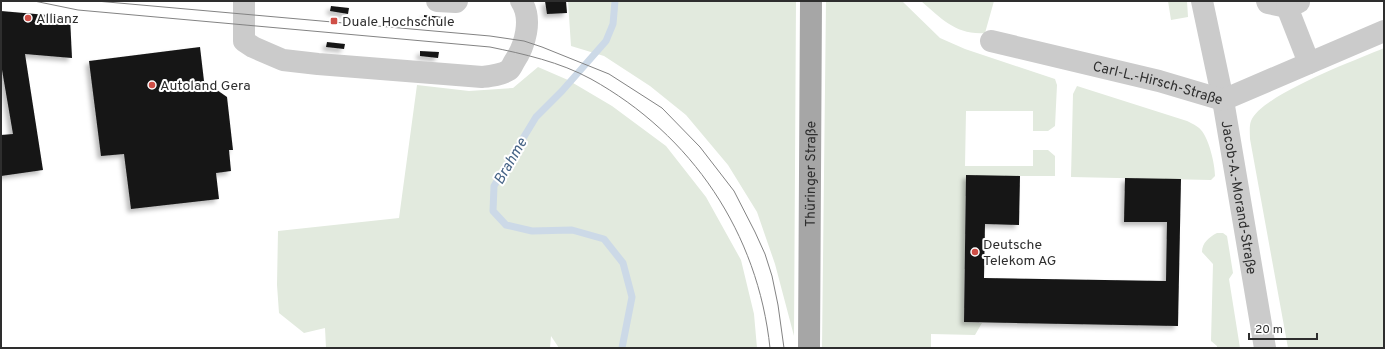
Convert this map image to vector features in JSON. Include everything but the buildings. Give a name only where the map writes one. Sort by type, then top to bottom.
[{"type":"main road","name":"Thüringer Straße","points":[[808,348],[811,1]]},
{"type":"street","points":[[244,1],[244,41],[253,48],[283,60],[475,77],[495,76],[509,69],[520,53],[527,22],[524,6],[521,1]]},
{"type":"street","points":[[437,1],[457,1]]},
{"type":"street","name":"Jacob-A.-Morand-Straße","points":[[1202,1],[1223,100],[1265,348]]},
{"type":"street","points":[[1285,3],[1308,62]]},
{"type":"street","name":"Carl-L.-Hirsch-Straße","points":[[991,41],[1159,81],[1223,100],[1308,62],[1384,31]]},
{"type":"shaded area","points":[[568,1],[796,1],[794,336],[775,264],[757,212],[728,165],[686,115],[650,86],[604,56],[571,46]]},
{"type":"shaded area","points":[[826,1],[902,1],[940,38],[965,49],[1055,79],[1057,85],[1055,126],[1048,131],[1033,131],[1033,111],[966,111],[965,166],[1033,166],[1033,150],[1048,150],[1055,156],[1055,176],[966,176],[964,322],[982,323],[975,335],[931,334],[931,348],[822,348]]},
{"type":"shaded area","points":[[921,1],[994,1],[985,33],[975,33],[958,28],[943,20]]},
{"type":"shaded area","points":[[1168,1],[1187,1],[1188,17],[1171,20]]},
{"type":"shaded area","points":[[1384,48],[1384,348],[1288,348],[1250,139],[1251,121],[1258,111],[1272,100],[1290,90],[1311,79]]},
{"type":"shaded area","points":[[538,67],[568,80],[612,106],[666,146],[706,197],[741,260],[754,314],[757,348],[559,348],[551,336],[550,348],[326,348],[325,328],[304,333],[279,313],[277,285],[278,231],[399,218],[417,85],[469,91],[513,88]]},
{"type":"shaded area","points":[[1077,86],[1187,121],[1196,126],[1204,134],[1209,145],[1213,159],[1215,176],[1211,180],[1071,177],[1073,94]]},
{"type":"shaded area","points":[[1217,233],[1223,233],[1227,236],[1233,273],[1229,279],[1240,348],[1217,348],[1217,346],[1211,341],[1213,264],[1202,252],[1202,249],[1206,241]]},
{"type":"waterway","name":"Brahme","points":[[615,1],[613,24],[606,41],[562,91],[536,117],[494,186],[493,211],[506,225],[532,231],[572,230],[604,239],[623,263],[632,297],[622,348]]},
{"type":"tram line","points":[[34,1],[78,10],[490,47],[542,59],[579,73],[627,102],[660,128],[689,158],[714,191],[735,227],[751,265],[763,306],[770,348]]},
{"type":"tram line","points":[[96,1],[490,36],[524,41],[609,74],[662,108],[700,147],[734,191],[765,254],[772,276],[778,305],[784,348]]},
{"type":"place","name":"Allianz","points":[[28,18]]},
{"type":"place","name":"Duale Hochschule","points":[[334,21]]},
{"type":"place","name":"Autoland Gera","points":[[152,85]]},
{"type":"place","name":"Deutsche Telekom AG","points":[[975,252]]}]
